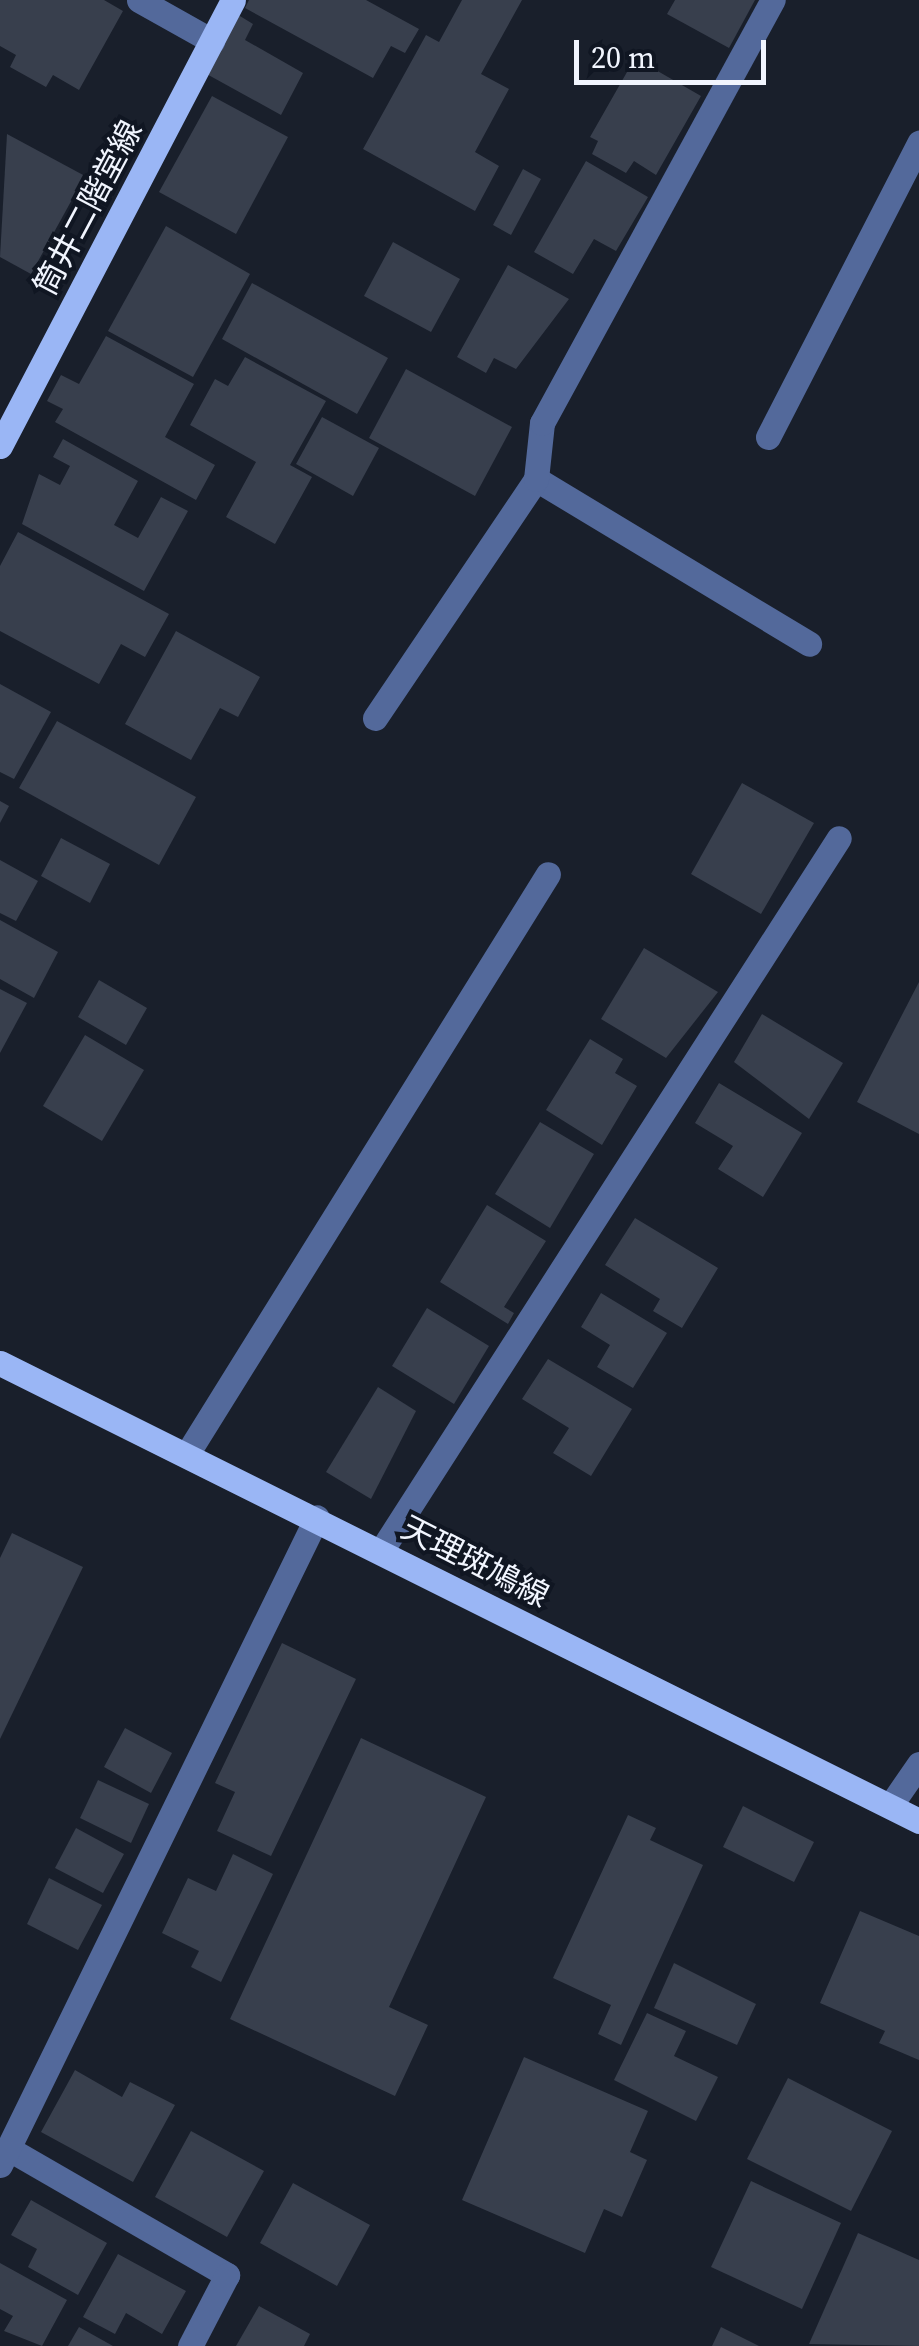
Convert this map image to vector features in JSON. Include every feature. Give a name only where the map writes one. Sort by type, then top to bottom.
[{"type":"main road","name":"筒井二階堂線","points":[[0,446],[234,0]]},
{"type":"main road","name":"天理斑鳩線","points":[[3,1372],[188,1454],[317,1517],[919,1821]]},
{"type":"street","points":[[139,0],[212,41]]},
{"type":"street","points":[[376,718],[536,478],[542,423],[773,0]]},
{"type":"street","points":[[768,436],[919,143]]},
{"type":"street","points":[[536,478],[809,644]]},
{"type":"street","points":[[381,1552],[839,838]]},
{"type":"street","points":[[188,1454],[548,874]]},
{"type":"street","points":[[190,2346],[228,2274],[4,2157],[317,1517]]},
{"type":"street","points":[[890,1806],[919,1764]]},
{"type":"building","points":[[0,0],[104,0],[123,11],[79,90],[53,75],[46,87],[10,67],[16,55],[0,46]]},
{"type":"building","points":[[249,0],[366,0],[419,29],[405,53],[391,46],[373,78],[245,8]]},
{"type":"building","points":[[462,0],[522,0],[481,74],[509,89],[475,152],[499,166],[475,211],[363,149],[426,35],[439,42]]},
{"type":"building","points":[[675,0],[755,0],[729,48],[667,14]]},
{"type":"building","points":[[235,13],[253,24],[245,40],[303,73],[281,115],[203,72]]},
{"type":"building","points":[[635,58],[701,96],[656,175],[634,161],[626,173],[592,154],[598,141],[590,137]]},
{"type":"building","points":[[212,96],[288,137],[236,234],[159,192]]},
{"type":"building","points":[[7,134],[85,176],[31,274],[0,257]]},
{"type":"building","points":[[586,161],[648,197],[616,251],[594,239],[573,274],[534,252]]},
{"type":"building","points":[[523,169],[541,179],[511,235],[493,225]]},
{"type":"building","points":[[166,226],[250,274],[193,377],[108,331]]},
{"type":"building","points":[[393,242],[460,279],[431,332],[364,296]]},
{"type":"building","points":[[508,265],[569,299],[516,369],[494,358],[486,373],[457,357]]},
{"type":"building","points":[[252,283],[388,358],[357,414],[222,339]]},
{"type":"building","points":[[106,336],[194,384],[165,437],[215,465],[196,500],[55,422],[63,409],[47,401],[61,375],[79,384]]},
{"type":"building","points":[[245,357],[326,401],[290,465],[312,477],[275,544],[226,517],[256,462],[190,425],[215,379],[228,386]]},
{"type":"building","points":[[406,369],[512,427],[475,496],[369,438]]},
{"type":"building","points":[[322,417],[379,448],[353,496],[296,464]]},
{"type":"building","points":[[63,439],[138,481],[114,525],[138,538],[161,497],[188,511],[144,591],[22,524],[39,474],[60,485],[70,466],[53,457]]},
{"type":"building","points":[[18,532],[169,614],[145,657],[121,644],[99,684],[0,631],[0,566]]},
{"type":"building","points":[[176,631],[260,677],[238,717],[220,708],[191,760],[125,724]]},
{"type":"building","points":[[0,684],[51,712],[14,779],[0,772]]},
{"type":"building","points":[[57,721],[196,797],[159,865],[19,788]]},
{"type":"building","points":[[742,783],[814,823],[761,914],[691,874]]},
{"type":"building","points":[[0,801],[9,806],[0,823]]},
{"type":"building","points":[[61,838],[110,864],[90,903],[41,876]]},
{"type":"building","points":[[0,860],[38,881],[16,921],[0,913]]},
{"type":"building","points":[[0,920],[58,952],[34,998],[0,979]]},
{"type":"building","points":[[644,948],[718,992],[666,1058],[601,1019]]},
{"type":"building","points":[[99,980],[147,1008],[126,1045],[78,1017]]},
{"type":"building","points":[[919,982],[919,1134],[857,1102]]},
{"type":"building","points":[[0,989],[27,1003],[0,1053]]},
{"type":"building","points":[[762,1014],[843,1063],[809,1119],[734,1062]]},
{"type":"building","points":[[85,1035],[144,1070],[102,1141],[43,1106]]},
{"type":"building","points":[[590,1039],[623,1059],[615,1073],[637,1086],[602,1145],[546,1110]]},
{"type":"building","points":[[719,1083],[802,1133],[763,1197],[718,1169],[733,1146],[695,1123]]},
{"type":"building","points":[[540,1122],[594,1154],[550,1228],[495,1194]]},
{"type":"building","points":[[487,1205],[546,1241],[504,1307],[514,1313],[508,1324],[440,1282]]},
{"type":"building","points":[[635,1218],[718,1268],[682,1328],[653,1311],[660,1299],[605,1265]]},
{"type":"building","points":[[601,1293],[667,1333],[633,1388],[597,1367],[610,1345],[581,1327]]},
{"type":"building","points":[[427,1308],[489,1346],[454,1404],[392,1366]]},
{"type":"building","points":[[548,1359],[632,1409],[591,1476],[553,1453],[569,1428],[522,1399]]},
{"type":"building","points":[[378,1387],[416,1411],[371,1499],[326,1472]]},
{"type":"building","points":[[12,1533],[83,1567],[0,1739],[0,1558]]},
{"type":"building","points":[[282,1643],[356,1679],[271,1856],[217,1831],[235,1792],[215,1783]]},
{"type":"building","points":[[125,1728],[172,1753],[151,1793],[104,1767]]},
{"type":"building","points":[[361,1738],[486,1797],[389,2007],[428,2025],[395,2096],[230,2019]]},
{"type":"building","points":[[98,1780],[149,1804],[131,1843],[80,1818]]},
{"type":"building","points":[[743,1806],[814,1842],[794,1882],[723,1847]]},
{"type":"building","points":[[628,1815],[656,1828],[650,1840],[703,1865],[621,2045],[598,2034],[611,2005],[553,1978]]},
{"type":"building","points":[[76,1828],[124,1854],[103,1893],[55,1868]]},
{"type":"building","points":[[233,1854],[273,1874],[221,1982],[191,1967],[199,1951],[162,1933],[188,1878],[216,1891]]},
{"type":"building","points":[[49,1878],[102,1905],[78,1950],[27,1924]]},
{"type":"building","points":[[860,1911],[919,1936],[919,2060],[879,2043],[885,2031],[820,2003]]},
{"type":"building","points":[[674,1963],[756,2004],[737,2045],[654,2008]]},
{"type":"building","points":[[647,2013],[686,2031],[674,2056],[718,2077],[696,2121],[614,2080]]},
{"type":"building","points":[[524,2057],[648,2111],[630,2152],[647,2160],[622,2217],[604,2209],[585,2253],[462,2200]]},
{"type":"building","points":[[75,2070],[122,2097],[130,2082],[175,2105],[133,2182],[41,2132]]},
{"type":"building","points":[[788,2078],[892,2131],[851,2211],[747,2159]]},
{"type":"building","points":[[191,2131],[264,2171],[227,2237],[155,2197]]},
{"type":"building","points":[[751,2181],[841,2223],[802,2309],[711,2267]]},
{"type":"building","points":[[293,2183],[370,2225],[337,2286],[260,2243]]},
{"type":"building","points":[[31,2200],[107,2243],[78,2295],[28,2267],[37,2249],[11,2235]]},
{"type":"building","points":[[858,2233],[919,2260],[919,2346],[809,2344]]},
{"type":"building","points":[[118,2254],[186,2291],[162,2334],[126,2313],[115,2334],[83,2317]]},
{"type":"building","points":[[0,2263],[67,2300],[42,2346],[4,2331],[13,2316],[0,2309]]},
{"type":"building","points":[[259,2306],[310,2334],[304,2346],[236,2346]]},
{"type":"building","points":[[79,2327],[113,2346],[68,2346]]},
{"type":"building","points":[[721,2327],[759,2346],[712,2346]]}]
